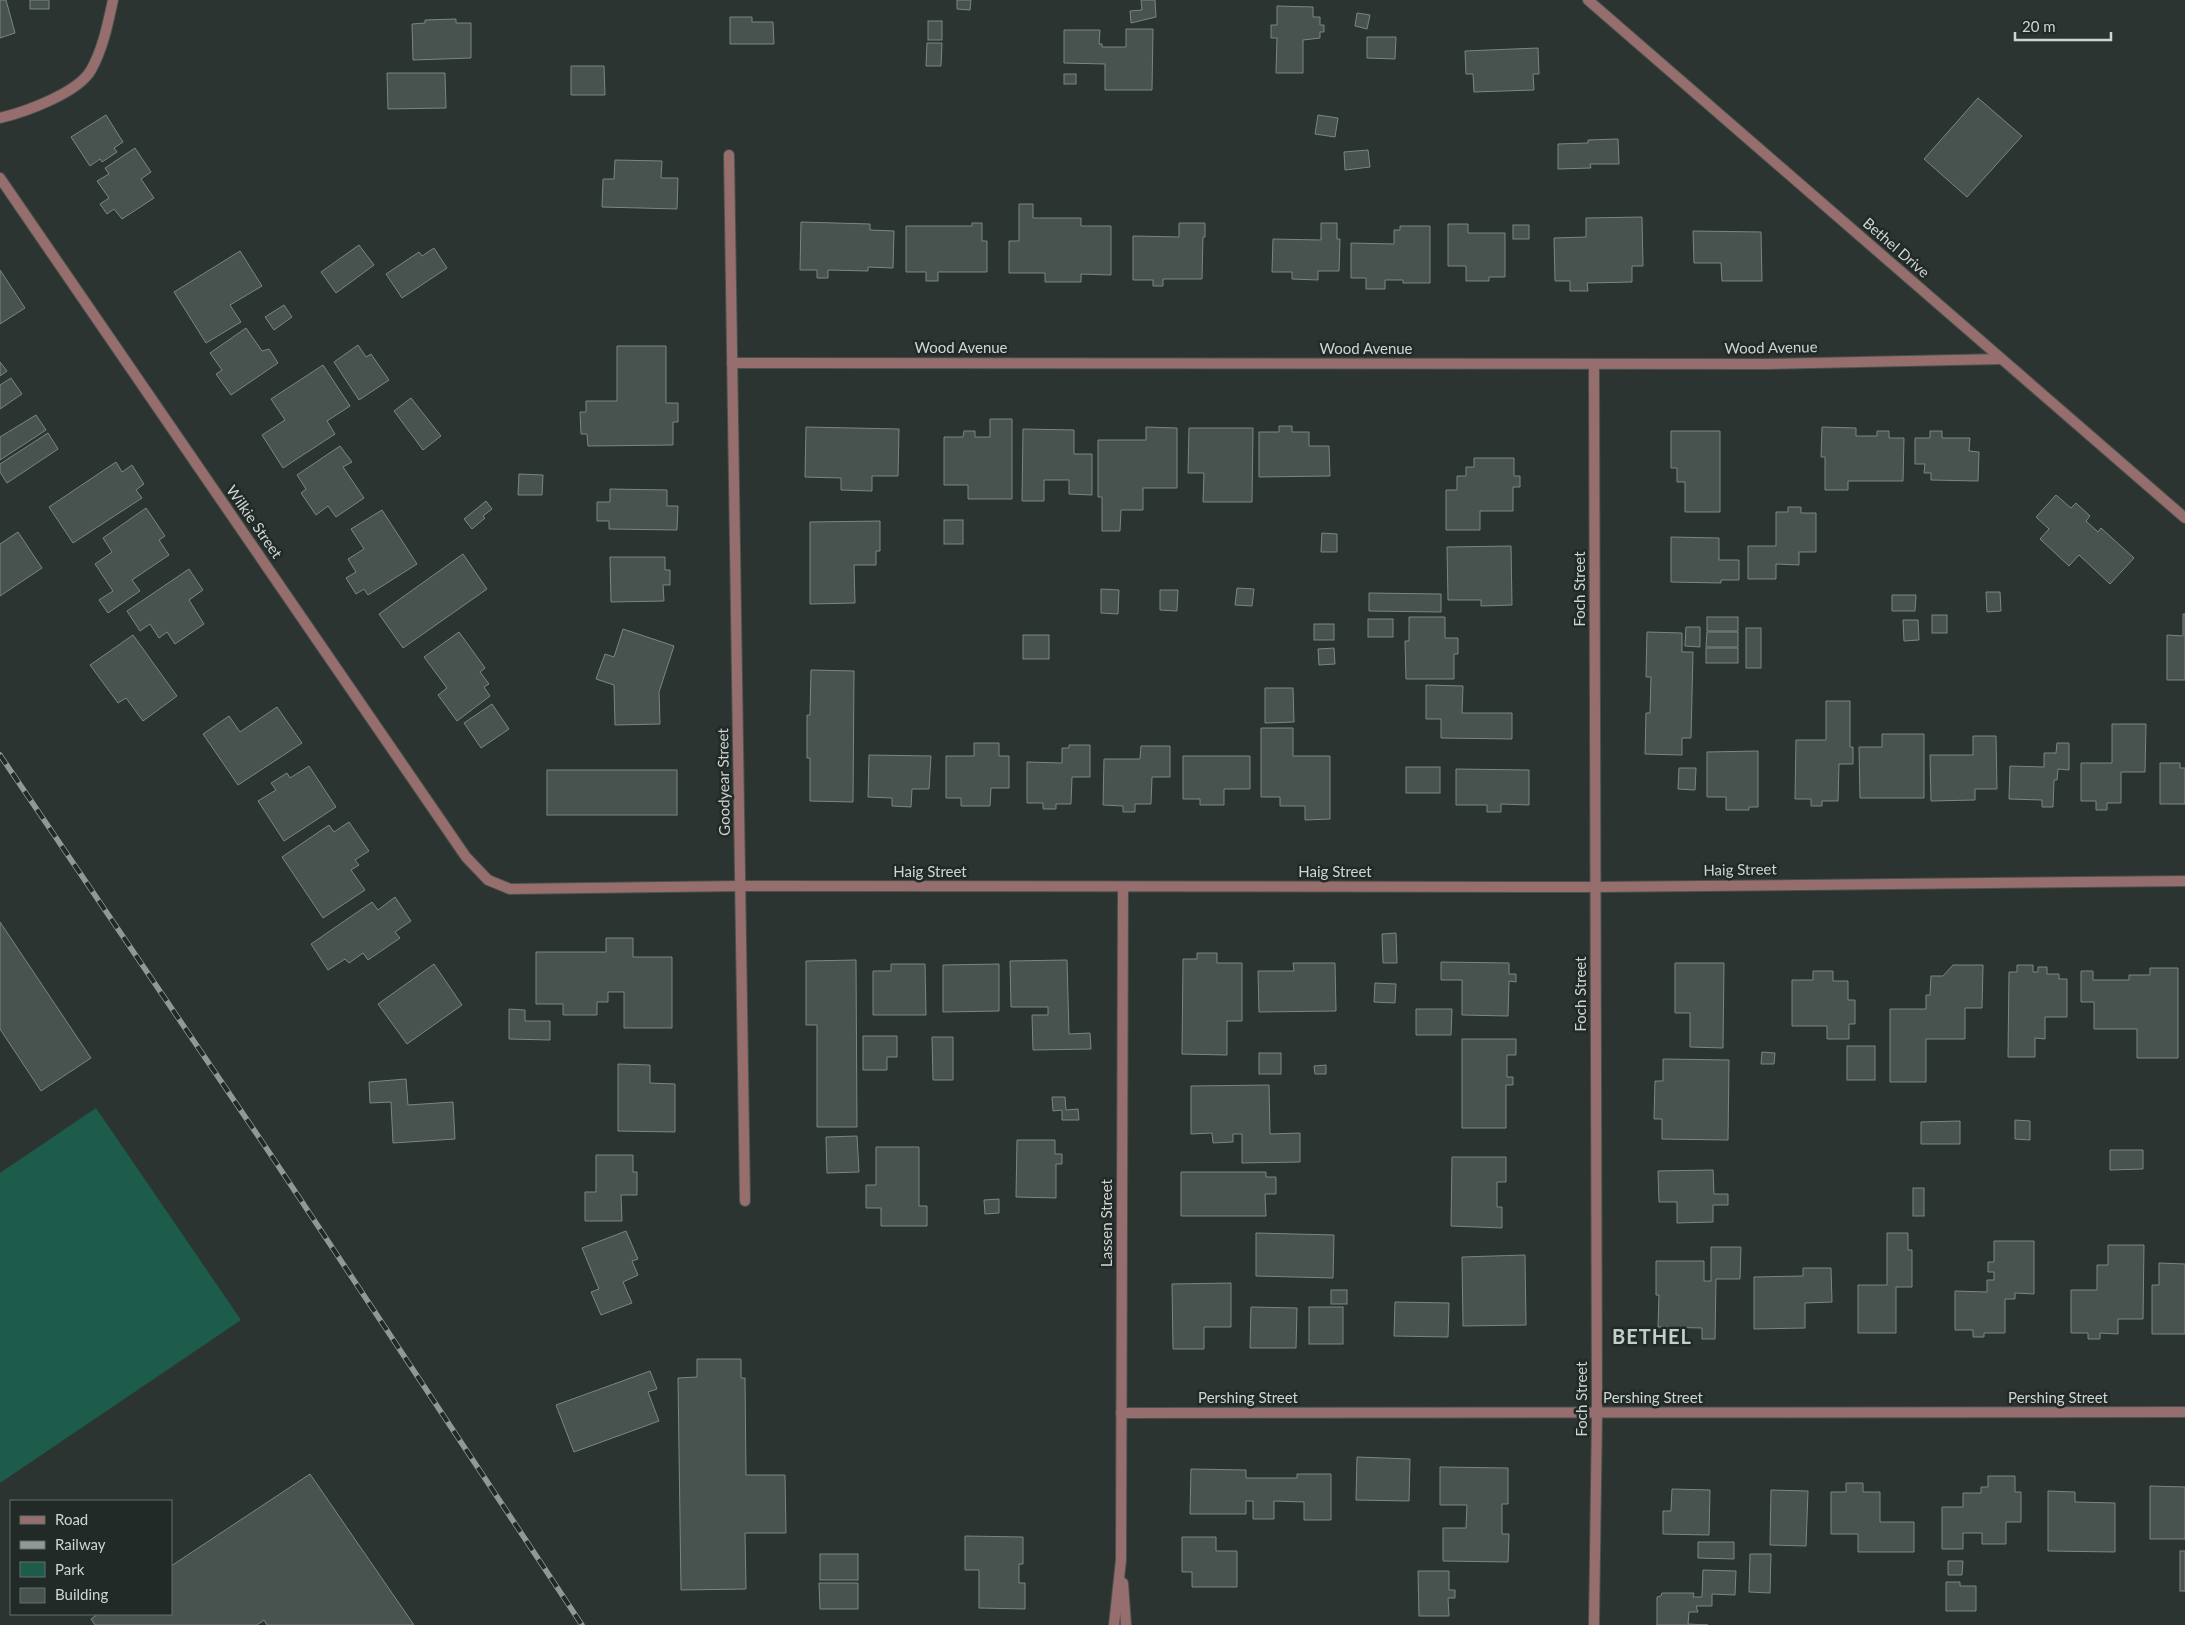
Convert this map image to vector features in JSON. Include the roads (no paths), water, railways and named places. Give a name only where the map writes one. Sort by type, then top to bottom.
[{"type":"street","points":[[0,118],[48,102],[78,84],[90,72],[109,22],[113,0]]},
{"type":"street","name":"Bethel Drive","points":[[1588,0],[2185,518]]},
{"type":"street","name":"Goodyear Street","points":[[729,155],[746,1201]]},
{"type":"street","name":"Wilkie Street","points":[[0,178],[466,857],[488,880]]},
{"type":"street","name":"Wood Avenue","points":[[732,363],[1766,364],[2001,359]]},
{"type":"street","name":"Foch Street","points":[[1594,364],[1597,1414],[1594,1625]]},
{"type":"street","name":"Haig Street","points":[[488,880],[510,889],[526,890],[740,886],[1596,887],[2185,882]]},
{"type":"street","name":"Lassen Street","points":[[1123,887],[1121,1560],[1126,1625]]},
{"type":"street","name":"Pershing Street","points":[[1121,1413],[2185,1412]]},
{"type":"street","name":"Lassen Street","points":[[1114,1625],[1121,1560]]},
{"type":"railway","points":[[0,755],[271,1155],[582,1625]]},
{"type":"district","name":"BETHEL","points":[[1652,1337]]}]
